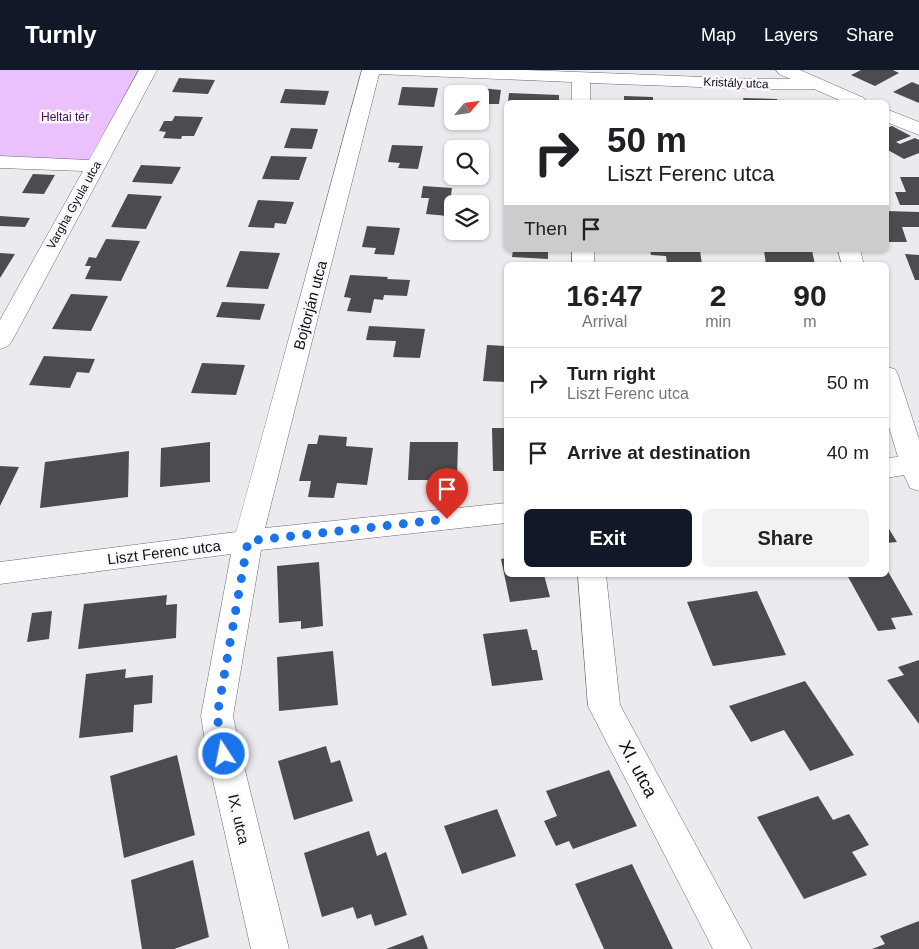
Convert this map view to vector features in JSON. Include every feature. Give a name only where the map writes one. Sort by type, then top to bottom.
[{"type":"street","name":"Vargha Gyula utca","points":[[0,341],[148,70]]},
{"type":"street","name":"Bojtorján utca","points":[[248,541],[372,70]]},
{"type":"street","name":"Kristály utca","points":[[385,70],[581,76],[807,91]]},
{"type":"street","points":[[785,70],[807,91],[849,100]]},
{"type":"street","points":[[581,76],[581,100]]},
{"type":"street","points":[[889,116],[919,129]]},
{"type":"street","points":[[0,162],[95,166]]},
{"type":"street","points":[[889,384],[917,470],[889,468]]},
{"type":"street","name":"Liszt Ferenc utca","points":[[0,573],[248,541],[504,513]]},
{"type":"street","name":"IX. utca","points":[[248,541],[217,716],[224,754],[270,949]]},
{"type":"street","name":"XI. utca","points":[[592,577],[604,706],[733,949]]},
{"type":"green space","name":"Heltai tér","points":[[0,70],[148,70],[95,166],[0,162]]},
{"type":"building","points":[[861,70],[893,70],[899,73],[875,86],[851,75]]},
{"type":"building","points":[[179,78],[215,80],[208,94],[172,92]]},
{"type":"building","points":[[912,82],[919,85],[919,103],[893,92]]},
{"type":"building","points":[[402,87],[438,88],[434,107],[398,105]]},
{"type":"building","points":[[285,89],[329,91],[325,105],[280,103]]},
{"type":"building","points":[[489,89],[501,90],[499,104],[489,104]]},
{"type":"building","points":[[509,93],[559,95],[559,100],[508,100]]},
{"type":"building","points":[[624,96],[653,97],[653,100],[624,100]]},
{"type":"building","points":[[743,98],[777,100],[744,100]]},
{"type":"building","points":[[175,116],[203,117],[194,136],[182,136],[181,139],[163,138],[166,132],[159,131],[164,121],[172,121]]},
{"type":"building","points":[[892,126],[911,136],[896,142],[900,144],[915,138],[919,140],[919,153],[904,159],[889,151],[889,127]]},
{"type":"building","points":[[291,128],[318,129],[312,149],[284,148]]},
{"type":"building","points":[[392,145],[423,146],[418,169],[398,168],[400,163],[388,162]]},
{"type":"building","points":[[271,156],[307,157],[299,180],[262,179]]},
{"type":"building","points":[[141,165],[181,167],[172,184],[132,182]]},
{"type":"building","points":[[33,174],[55,175],[44,194],[22,193]]},
{"type":"building","points":[[900,177],[919,177],[919,205],[900,205],[895,192],[906,192]]},
{"type":"building","points":[[423,186],[452,188],[451,195],[444,195],[444,216],[426,214],[429,198],[421,198]]},
{"type":"building","points":[[128,194],[162,196],[146,229],[111,227]]},
{"type":"building","points":[[258,200],[294,202],[286,224],[275,223],[274,228],[248,227]]},
{"type":"building","points":[[889,211],[919,212],[919,227],[902,227],[907,242],[889,242]]},
{"type":"building","points":[[0,216],[30,218],[25,227],[0,226]]},
{"type":"building","points":[[367,226],[400,228],[394,255],[374,254],[376,248],[362,247]]},
{"type":"building","points":[[106,239],[140,241],[121,281],[85,279],[91,266],[85,266],[89,257],[96,258]]},
{"type":"building","points":[[240,251],[280,253],[268,289],[226,287]]},
{"type":"building","points":[[513,252],[548,252],[548,259],[512,257]]},
{"type":"building","points":[[650,252],[700,252],[702,262],[667,262],[666,256],[651,255]]},
{"type":"building","points":[[764,252],[812,252],[814,262],[766,262]]},
{"type":"building","points":[[0,253],[15,254],[0,278]]},
{"type":"building","points":[[905,254],[919,255],[919,280],[915,280]]},
{"type":"building","points":[[350,275],[410,280],[407,296],[384,295],[383,300],[374,299],[371,313],[347,311],[351,298],[344,297]]},
{"type":"building","points":[[71,294],[108,296],[91,331],[52,329]]},
{"type":"building","points":[[222,302],[265,304],[260,320],[216,317]]},
{"type":"building","points":[[369,326],[425,329],[420,358],[393,357],[396,341],[366,340]]},
{"type":"building","points":[[487,345],[504,346],[504,382],[483,381]]},
{"type":"building","points":[[44,356],[95,359],[89,373],[77,372],[70,388],[29,385]]},
{"type":"building","points":[[202,363],[245,365],[236,395],[191,393]]},
{"type":"building","points":[[492,428],[504,428],[504,471],[493,471]]},
{"type":"building","points":[[319,435],[347,437],[346,446],[373,448],[367,485],[337,483],[334,498],[308,497],[311,481],[299,481],[308,444],[317,444]]},
{"type":"building","points":[[210,442],[210,482],[160,487],[161,448]]},
{"type":"building","points":[[410,442],[458,442],[457,480],[408,480]]},
{"type":"building","points":[[129,451],[128,497],[40,508],[45,462]]},
{"type":"building","points":[[0,466],[19,467],[0,506]]},
{"type":"building","points":[[889,529],[897,542],[889,543]]},
{"type":"building","points":[[504,558],[504,573],[501,559]]},
{"type":"building","points":[[319,562],[323,626],[301,629],[301,621],[279,623],[277,566]]},
{"type":"building","points":[[889,573],[913,615],[891,618],[896,629],[878,631],[848,577],[889,577]]},
{"type":"building","points":[[505,577],[545,577],[550,597],[510,602]]},
{"type":"building","points":[[757,591],[786,655],[713,666],[687,602]]},
{"type":"building","points":[[167,595],[166,605],[177,604],[176,638],[78,649],[84,604]]},
{"type":"building","points":[[52,611],[49,639],[27,642],[32,613]]},
{"type":"building","points":[[527,629],[532,650],[537,650],[543,680],[492,686],[483,634]]},
{"type":"building","points":[[333,651],[338,705],[279,711],[277,657]]},
{"type":"building","points":[[919,660],[919,724],[887,680],[904,675],[898,667]]},
{"type":"building","points":[[126,669],[125,678],[153,675],[152,703],[134,705],[133,732],[79,738],[86,674]]},
{"type":"building","points":[[805,681],[854,755],[810,771],[784,730],[751,742],[729,706]]},
{"type":"building","points":[[326,746],[331,763],[340,760],[353,801],[294,820],[278,761]]},
{"type":"building","points":[[177,755],[195,835],[124,858],[110,776]]},
{"type":"building","points":[[609,770],[637,826],[573,849],[569,841],[556,846],[544,821],[557,816],[546,791]]},
{"type":"building","points":[[818,796],[833,820],[849,814],[869,845],[852,852],[867,875],[804,899],[757,817]]},
{"type":"building","points":[[497,809],[516,856],[462,874],[444,826]]},
{"type":"building","points":[[369,831],[377,856],[386,852],[407,915],[375,926],[371,914],[357,919],[353,907],[322,917],[304,853]]},
{"type":"building","points":[[193,860],[209,937],[174,949],[142,949],[131,880]]},
{"type":"building","points":[[632,864],[673,949],[604,949],[575,884]]},
{"type":"building","points":[[919,921],[919,949],[872,949],[885,944],[880,936]]},
{"type":"building","points":[[423,935],[428,949],[386,949]]},
{"type":"route","points":[[224,754],[217,716],[248,541],[447,519]]}]
